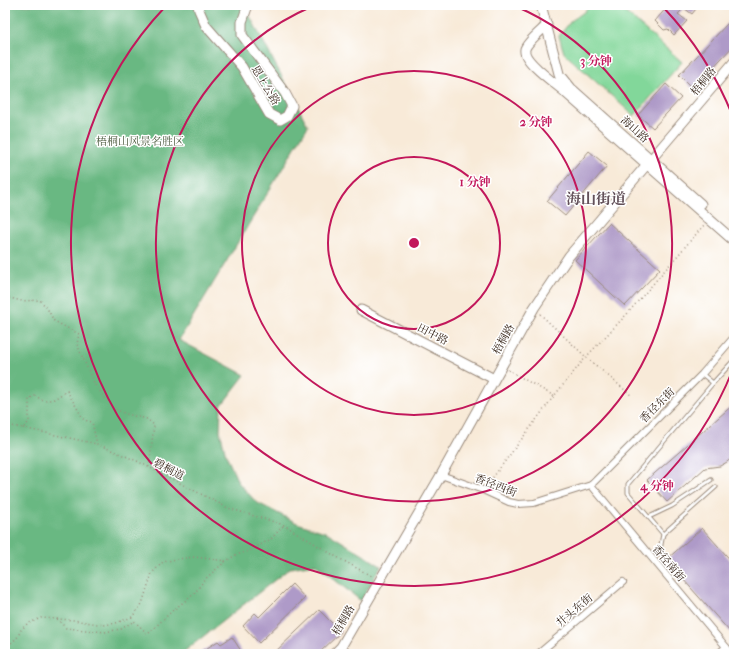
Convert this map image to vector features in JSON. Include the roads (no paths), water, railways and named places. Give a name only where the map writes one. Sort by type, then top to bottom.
[{"type":"street","name":"恩上公路","points":[[198,5],[198,10],[206,26],[242,67],[269,114],[280,120],[287,116],[292,106],[285,93],[242,35],[242,22],[248,5]]},
{"type":"street","points":[[541,5],[556,60]]},
{"type":"street","name":"海山路","points":[[547,25],[526,47],[525,53],[530,62],[734,233]]},
{"type":"street","name":"海山路","points":[[556,60],[562,84],[566,93]]},
{"type":"street","name":"海山路","points":[[556,60],[562,76],[567,84],[734,241]]},
{"type":"street","name":"梧桐路","points":[[334,654],[341,647],[441,475],[534,308],[569,256],[733,64]]},
{"type":"street","name":"田中路","points":[[361,310],[494,379]]},
{"type":"street","name":"香径东街","points":[[591,485],[702,374],[734,337]]},
{"type":"street","name":"香径西街","points":[[441,475],[483,490],[509,502],[518,504],[534,503],[591,485]]},
{"type":"street","name":"香径南街","points":[[591,485],[732,654]]},
{"type":"street","name":"井头东街","points":[[538,654],[623,582]]},
{"type":"street","points":[[341,647],[350,654]]},
{"type":"street","points":[[718,654],[726,647]]},
{"type":"lane","points":[[663,534],[628,493],[628,484],[734,360]]},
{"type":"lane","points":[[702,374],[713,383]]},
{"type":"lane","points":[[649,517],[672,506],[711,480]]},
{"type":"lane","points":[[659,555],[663,534],[716,487]]},
{"type":"district","name":"海山街道","points":[[596,199]]},
{"type":"park label","name":"梧桐山风景名胜区","points":[[140,141]]}]
